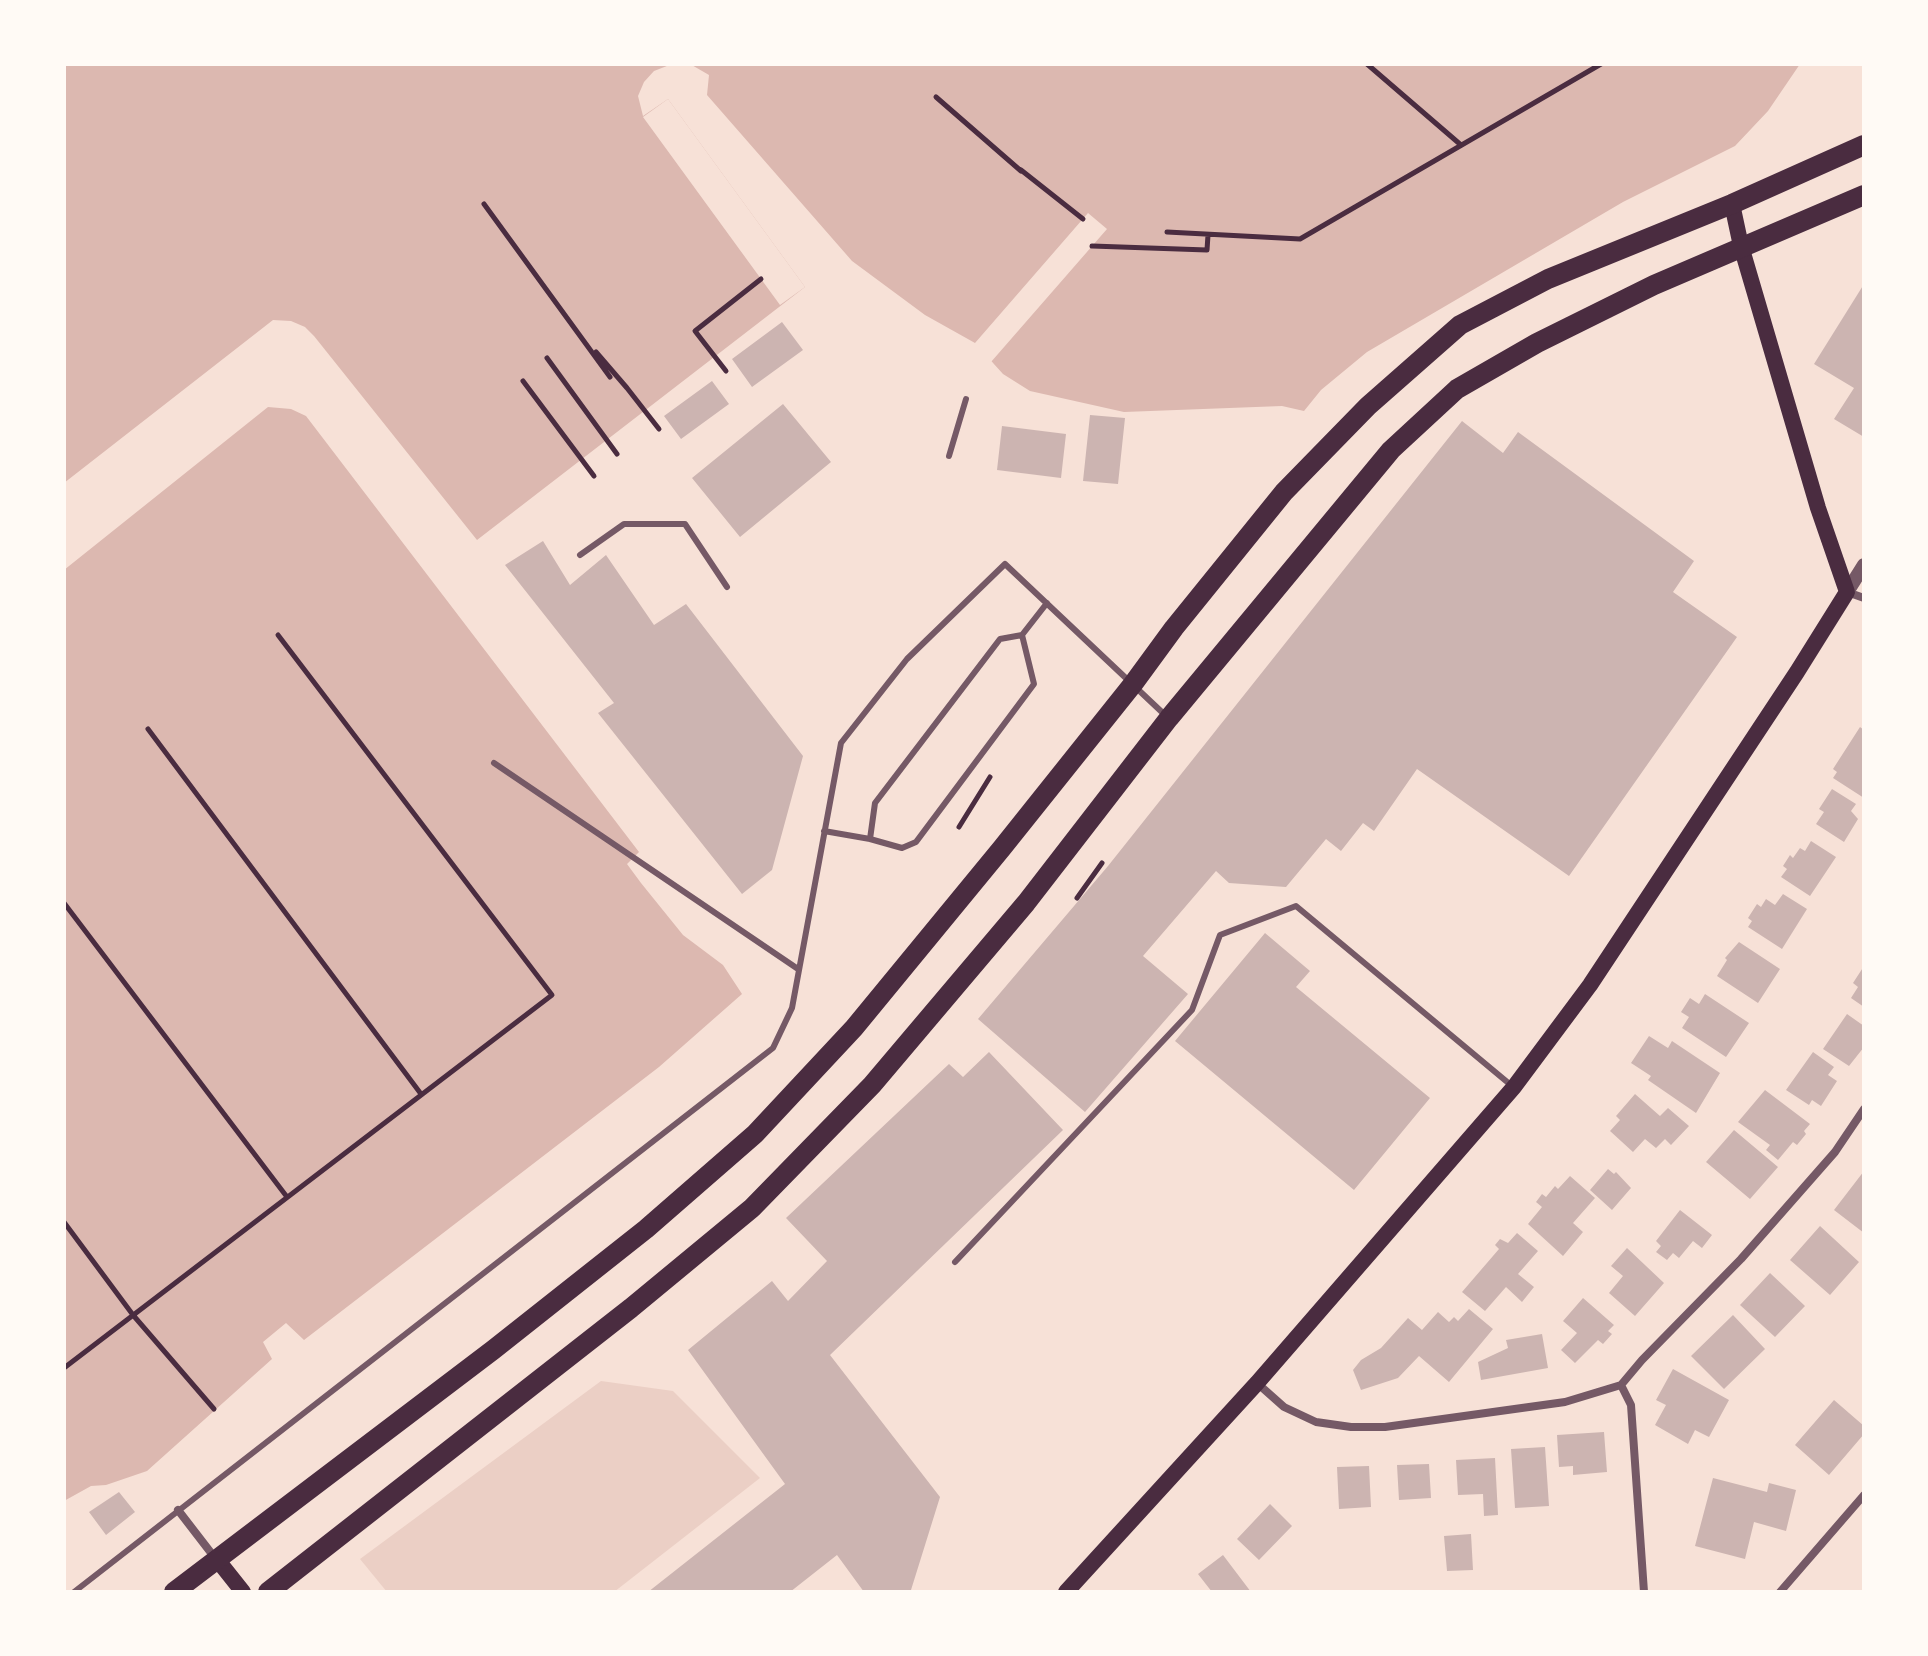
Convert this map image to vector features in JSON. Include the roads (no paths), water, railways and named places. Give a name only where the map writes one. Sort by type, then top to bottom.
[{"type":"highway","points":[[174,1592],[505,1341],[646,1229],[755,1134],[854,1028],[1002,848],[1284,492],[1368,406],[1460,325],[1548,279],[1732,204],[1864,145]]},
{"type":"highway","points":[[268,1592],[631,1308],[752,1208],[882,1073],[1026,903],[1169,718],[1391,450],[1457,389],[1537,343],[1654,285],[1864,195]]},
{"type":"main road","points":[[1066,1592],[1257,1383],[1514,1087],[1597,974],[1847,592],[1818,508],[1741,246],[1732,204]]},
{"type":"main road","points":[[216,1558],[243,1592]]},
{"type":"street","points":[[1864,565],[1847,592],[1864,598]]},
{"type":"street","points":[[1257,1383],[1284,1407],[1316,1422],[1374,1427],[1565,1402],[1621,1385],[1741,1259],[1825,1164],[1864,1109]]},
{"type":"street","points":[[1621,1385],[1631,1405],[1644,1592]]},
{"type":"street","points":[[1780,1592],[1864,1495]]},
{"type":"street","points":[[178,1510],[216,1558]]},
{"type":"lane","points":[[949,456],[966,399]]},
{"type":"lane","points":[[580,555],[624,524],[685,524],[727,587]]},
{"type":"lane","points":[[74,1592],[773,1048],[792,1008],[841,743],[907,659],[1005,564],[1169,718]]},
{"type":"lane","points":[[870,839],[875,803],[1000,639],[1022,635],[1047,603]]},
{"type":"lane","points":[[824,831],[902,848],[916,842],[1034,684],[1022,635]]},
{"type":"lane","points":[[494,763],[798,969]]},
{"type":"lane","points":[[955,1262],[1192,1010],[1220,935],[1296,906],[1514,1087]]}]
